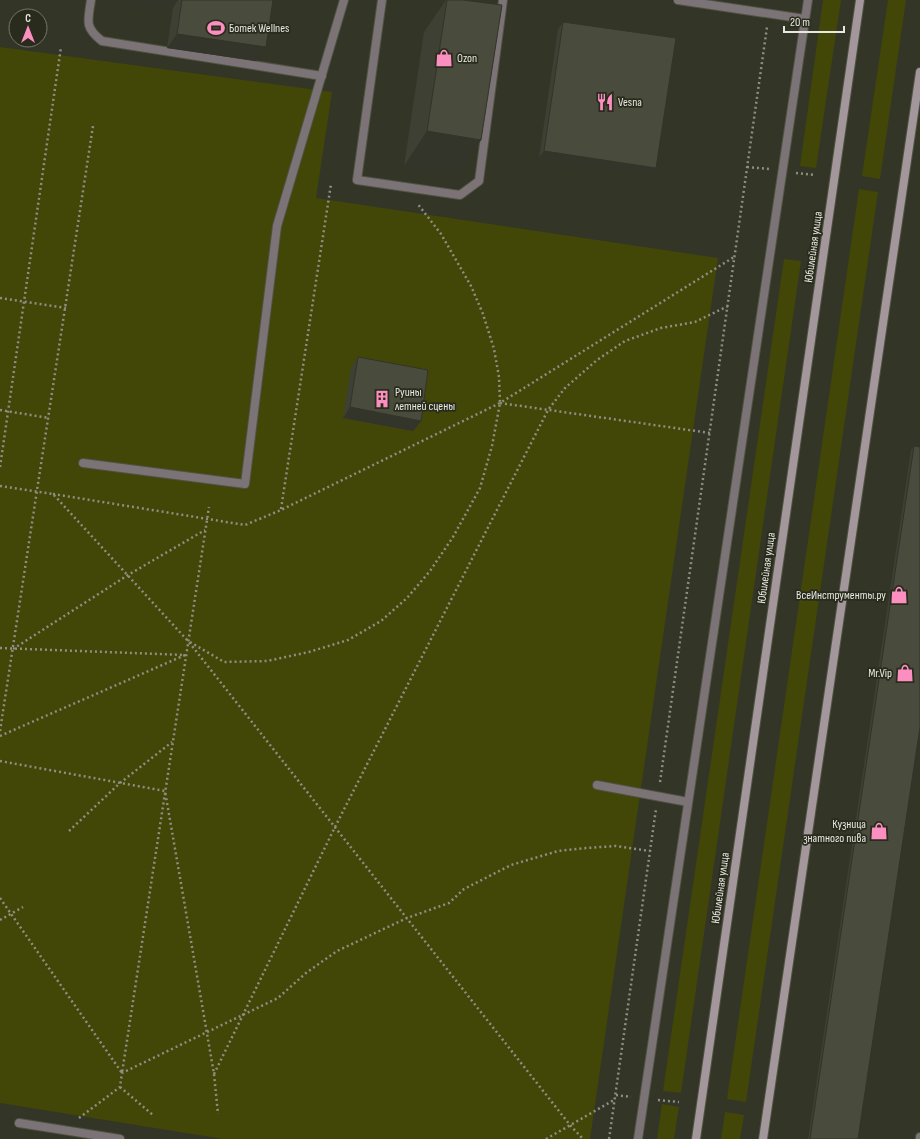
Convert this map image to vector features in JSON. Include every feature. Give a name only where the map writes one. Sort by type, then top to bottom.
[{"type":"main road","name":"Юбилейная улица","points":[[696,1139],[860,0]]},
{"type":"main road","points":[[763,1139],[920,72]]},
{"type":"lane","points":[[91,0],[87,24],[93,34],[102,41],[322,76]]},
{"type":"lane","points":[[83,463],[245,484],[278,226],[344,0]]},
{"type":"lane","points":[[382,0],[357,180],[460,195],[479,181],[503,0]]},
{"type":"lane","points":[[678,0],[805,19]]},
{"type":"lane","points":[[638,1139],[808,0]]},
{"type":"lane","points":[[597,784],[688,802]]},
{"type":"lane","points":[[19,1123],[120,1139]]},
{"type":"path","points":[[609,1139],[769,14]]},
{"type":"path","points":[[0,467],[61,47]]},
{"type":"path","points":[[0,731],[38,492],[93,126]]},
{"type":"path","points":[[281,510],[331,184]]},
{"type":"path","points":[[188,641],[224,662],[267,661],[309,652],[348,640],[381,621],[407,598],[430,571],[460,525],[480,488],[492,446],[500,403],[496,363],[483,314],[471,286],[441,234],[407,188]]},
{"type":"path","points":[[0,486],[245,525],[281,510],[500,403],[734,257]]},
{"type":"path","points":[[0,298],[66,308]]},
{"type":"path","points":[[214,1074],[335,827],[548,410],[565,388],[597,360],[625,341],[661,328],[695,322],[728,306]]},
{"type":"path","points":[[500,403],[710,433]]},
{"type":"path","points":[[0,410],[49,418]]},
{"type":"path","points":[[53,494],[188,641],[570,1125],[583,1139]]},
{"type":"path","points":[[64,1130],[120,1088],[209,506]]},
{"type":"path","points":[[13,650],[128,575],[205,530]]},
{"type":"path","points":[[0,648],[13,650],[186,655]]},
{"type":"path","points":[[0,736],[186,655]]},
{"type":"path","points":[[69,831],[120,783],[173,741]]},
{"type":"path","points":[[0,761],[165,791]]},
{"type":"path","points":[[165,791],[214,1074],[218,1114]]},
{"type":"path","points":[[122,1073],[278,998],[306,973],[337,952],[407,918],[449,903],[464,889],[511,865],[558,851],[608,846],[650,851]]},
{"type":"path","points":[[0,898],[122,1073]]},
{"type":"path","points":[[0,920],[23,907]]},
{"type":"path","points":[[120,1088],[153,1115]]},
{"type":"path","points":[[546,1139],[615,1100]]},
{"type":"green space","points":[[823,0],[841,0],[816,168],[800,166]]},
{"type":"green space","points":[[888,0],[906,0],[880,179],[862,176]]},
{"type":"green space","points":[[0,47],[332,92],[316,198],[718,258],[590,1139],[223,1139],[0,1103]]},
{"type":"green space","points":[[859,189],[878,192],[746,1102],[727,1099]]},
{"type":"green space","points":[[784,259],[801,261],[681,1093],[663,1091]]},
{"type":"green space","points":[[662,1104],[679,1107],[674,1139],[657,1139]]},
{"type":"green space","points":[[725,1112],[744,1115],[740,1139],[721,1139]]},
{"type":"building","name":"Ботек Wellnes","points":[[182,0],[273,0],[266,47],[177,34]]},
{"type":"building","points":[[447,0],[463,0],[502,5],[481,140],[427,131]]},
{"type":"building","name":"Vesna","points":[[563,22],[676,38],[656,168],[544,151]]},
{"type":"building","name":"Руины летней сцены","points":[[358,357],[428,370],[421,421],[350,407]]},
{"type":"building","points":[[914,446],[920,447],[920,727],[858,1139],[810,1139]]},
{"type":"place","name":"Ботек Wellnes","points":[[216,28]]},
{"type":"place","name":"Ozon","points":[[444,58]]},
{"type":"place","name":"Vesna","points":[[605,102]]},
{"type":"place","name":"Руины летней сцены","points":[[382,399]]},
{"type":"place","name":"ВсеИнструменты.ру","points":[[899,595]]},
{"type":"place","name":"Mr.Vip","points":[[905,673]]},
{"type":"place","name":"Кузница знатного пива","points":[[879,831]]}]
